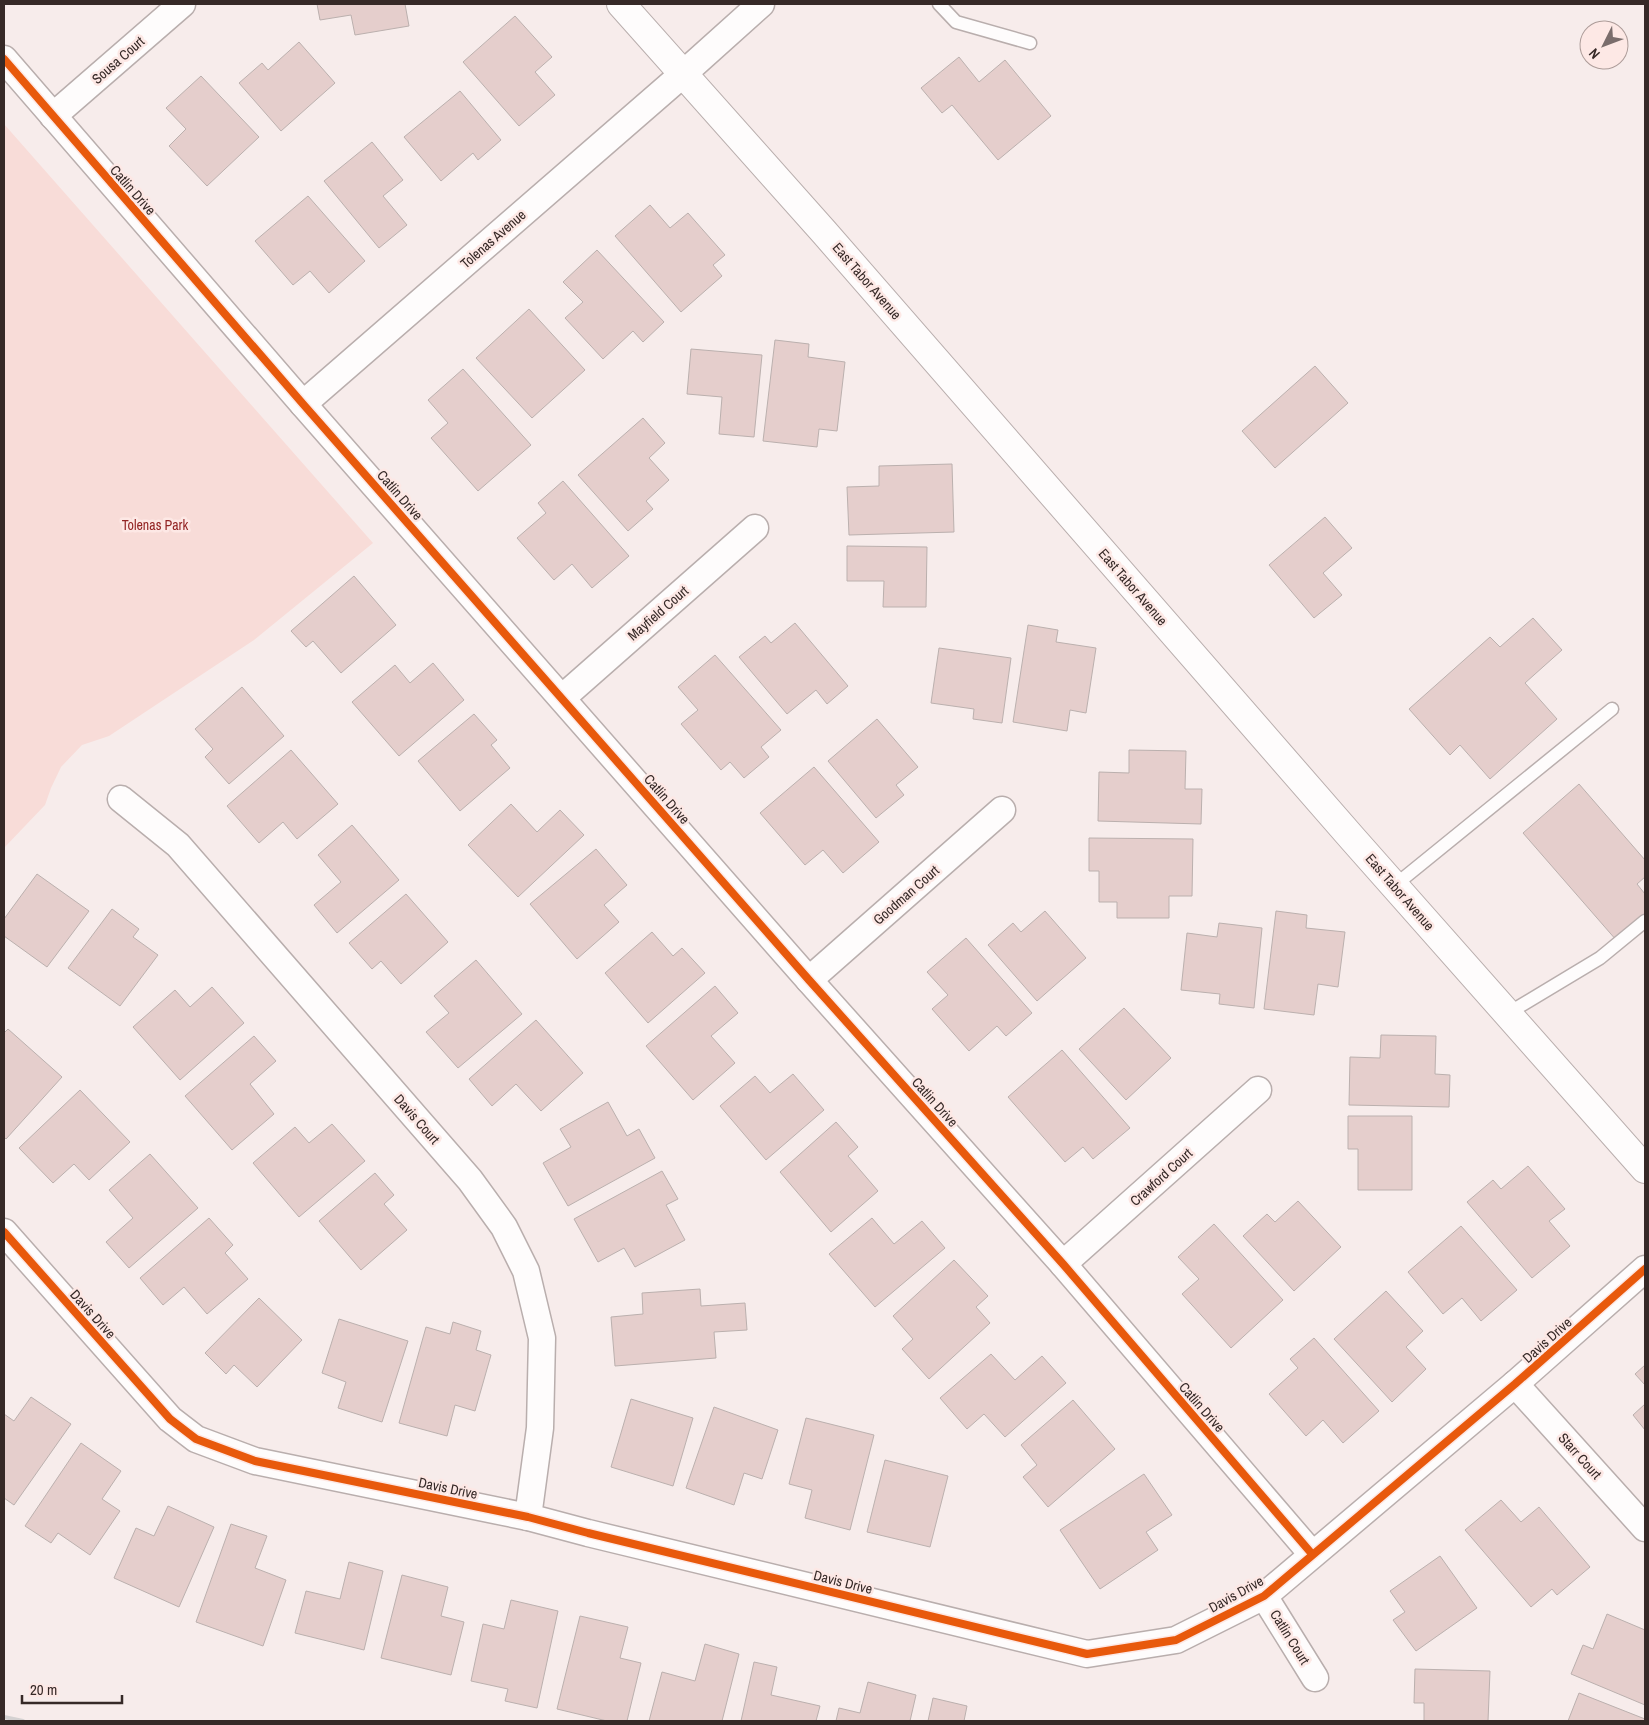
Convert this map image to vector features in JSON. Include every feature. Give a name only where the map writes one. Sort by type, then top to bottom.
[{"type":"main road","name":"East Tabor Avenue","points":[[621,4],[831,239],[1394,886],[1507,1014],[1643,1162]]},
{"type":"street","name":"Sousa Court","points":[[53,116],[182,4]]},
{"type":"street","name":"Tolenas Avenue","points":[[303,404],[761,4]]},
{"type":"street","name":"Catlin Drive","points":[[4,59],[303,404],[809,980],[1063,1264],[1312,1554]]},
{"type":"street","name":"Mayfield Court","points":[[562,698],[755,528]]},
{"type":"street","name":"Davis Court","points":[[121,799],[178,845],[470,1180],[504,1227],[526,1271],[542,1338],[540,1428],[528,1517]]},
{"type":"street","name":"Goodman Court","points":[[809,980],[1002,810]]},
{"type":"street","name":"Crawford Court","points":[[1063,1264],[1258,1090]]},
{"type":"street","name":"Davis Drive","points":[[4,1232],[170,1419],[196,1439],[255,1462],[528,1517],[597,1536],[1087,1654],[1176,1640],[1264,1596],[1515,1384],[1645,1269]]},
{"type":"street","name":"Starr Court","points":[[1515,1384],[1645,1528]]},
{"type":"street","name":"Catlin Court","points":[[1264,1596],[1315,1678]]},
{"type":"lane","points":[[939,4],[956,22],[1030,43]]},
{"type":"lane","points":[[1394,886],[1612,709]]},
{"type":"lane","points":[[1507,1014],[1600,958],[1645,921]]},
{"type":"green space","name":"Tolenas Park","points":[[4,124],[373,543],[254,640],[109,736],[82,745],[61,767],[45,805],[4,848]]},
{"type":"building","points":[[317,4],[405,4],[409,26],[355,35],[351,15],[320,20]]},
{"type":"building","points":[[515,16],[552,57],[535,72],[555,95],[519,126],[463,62]]},
{"type":"building","points":[[299,42],[335,83],[281,131],[239,83],[262,63],[268,70]]},
{"type":"building","points":[[959,57],[979,82],[1005,60],[1051,116],[998,160],[952,105],[942,113],[921,88]]},
{"type":"building","points":[[201,76],[259,137],[207,186],[169,146],[186,129],[166,108]]},
{"type":"building","points":[[460,91],[501,140],[478,160],[473,153],[441,181],[404,137]]},
{"type":"building","points":[[372,142],[403,180],[383,196],[407,225],[379,248],[324,181]]},
{"type":"building","points":[[308,196],[365,261],[329,293],[310,271],[293,285],[255,241]]},
{"type":"building","points":[[650,205],[670,228],[688,213],[725,255],[713,265],[722,276],[681,312],[615,236]]},
{"type":"building","points":[[597,250],[664,322],[643,342],[633,331],[603,359],[565,318],[583,302],[563,282]]},
{"type":"building","points":[[529,309],[585,370],[532,418],[476,358]]},
{"type":"building","points":[[775,340],[809,344],[808,357],[845,362],[837,431],[819,429],[817,447],[763,441]]},
{"type":"building","points":[[691,349],[762,355],[754,437],[719,434],[722,397],[687,394]]},
{"type":"building","points":[[1315,366],[1348,403],[1275,468],[1242,431]]},
{"type":"building","points":[[463,369],[531,445],[478,491],[431,438],[448,423],[428,400]]},
{"type":"building","points":[[643,418],[665,443],[649,458],[669,480],[646,501],[653,509],[628,531],[578,475]]},
{"type":"building","points":[[952,464],[954,532],[849,535],[847,487],[879,486],[879,466]]},
{"type":"building","points":[[563,481],[629,556],[592,588],[572,564],[554,580],[517,538],[546,513],[538,503]]},
{"type":"building","points":[[1325,517],[1352,548],[1323,573],[1342,595],[1314,618],[1269,565]]},
{"type":"building","points":[[847,546],[927,547],[926,607],[883,607],[884,581],[847,581]]},
{"type":"building","points":[[354,576],[396,625],[341,673],[313,641],[306,647],[291,631]]},
{"type":"building","points":[[1533,618],[1562,650],[1525,683],[1557,719],[1490,779],[1460,745],[1450,755],[1409,709],[1490,637],[1500,647]]},
{"type":"building","points":[[795,623],[848,686],[827,704],[816,690],[787,714],[739,657],[765,636],[771,643]]},
{"type":"building","points":[[1028,625],[1058,630],[1056,642],[1096,648],[1086,713],[1070,710],[1067,731],[1013,722]]},
{"type":"building","points":[[939,648],[1011,658],[1002,723],[973,719],[974,709],[931,703]]},
{"type":"building","points":[[715,655],[781,730],[761,747],[769,757],[744,778],[730,762],[721,770],[681,724],[698,710],[678,687]]},
{"type":"building","points":[[433,663],[464,700],[399,756],[352,702],[395,665],[410,683]]},
{"type":"building","points":[[242,687],[284,736],[229,784],[205,757],[213,749],[195,729]]},
{"type":"building","points":[[474,714],[497,740],[491,745],[510,768],[460,811],[418,761]]},
{"type":"building","points":[[877,719],[918,767],[896,785],[904,795],[876,818],[828,761]]},
{"type":"building","points":[[291,750],[338,804],[297,839],[283,822],[259,843],[227,806]]},
{"type":"building","points":[[1129,750],[1186,751],[1185,789],[1202,789],[1201,824],[1098,821],[1099,772],[1129,773]]},
{"type":"building","points":[[814,767],[879,842],[843,873],[823,850],[805,865],[760,813]]},
{"type":"building","points":[[1579,784],[1645,860],[1645,877],[1637,884],[1645,894],[1645,916],[1617,941],[1523,833]]},
{"type":"building","points":[[511,804],[537,832],[560,810],[584,835],[518,897],[468,845]]},
{"type":"building","points":[[352,825],[399,880],[337,933],[314,905],[341,882],[318,855]]},
{"type":"building","points":[[1089,838],[1193,839],[1192,896],[1169,896],[1169,918],[1117,918],[1117,902],[1099,902],[1099,871],[1089,871]]},
{"type":"building","points":[[596,849],[627,885],[604,905],[619,922],[577,959],[530,904]]},
{"type":"building","points":[[37,874],[89,911],[47,967],[4,936],[4,919]]},
{"type":"building","points":[[406,894],[448,942],[401,984],[381,961],[372,969],[349,943]]},
{"type":"building","points":[[112,909],[139,929],[133,937],[158,955],[120,1006],[68,968]]},
{"type":"building","points":[[1045,911],[1086,958],[1037,1001],[988,945],[1013,923],[1021,932]]},
{"type":"building","points":[[1276,911],[1307,915],[1306,928],[1345,932],[1338,987],[1318,984],[1314,1015],[1264,1009]]},
{"type":"building","points":[[1219,923],[1262,928],[1254,1008],[1219,1004],[1220,994],[1181,990],[1187,933],[1217,937]]},
{"type":"building","points":[[652,932],[673,956],[682,948],[705,973],[648,1023],[605,973]]},
{"type":"building","points":[[966,938],[1032,1013],[1006,1036],[997,1026],[969,1051],[932,1009],[948,995],[927,972]]},
{"type":"building","points":[[476,960],[522,1014],[458,1068],[426,1032],[449,1013],[434,996]]},
{"type":"building","points":[[715,986],[738,1013],[711,1036],[735,1063],[693,1100],[646,1046]]},
{"type":"building","points":[[212,987],[244,1023],[180,1080],[133,1027],[175,990],[190,1007]]},
{"type":"building","points":[[1124,1008],[1171,1058],[1126,1100],[1079,1049]]},
{"type":"building","points":[[536,1020],[583,1073],[541,1111],[516,1084],[492,1106],[469,1079]]},
{"type":"building","points":[[8,1029],[62,1077],[6,1139],[4,1137],[4,1033]]},
{"type":"building","points":[[1381,1035],[1436,1036],[1435,1074],[1450,1075],[1449,1107],[1349,1105],[1350,1057],[1380,1058]]},
{"type":"building","points":[[254,1036],[276,1061],[250,1084],[274,1114],[232,1150],[185,1096]]},
{"type":"building","points":[[1062,1050],[1130,1128],[1093,1159],[1083,1147],[1065,1162],[1008,1097]]},
{"type":"building","points":[[793,1074],[824,1110],[766,1160],[720,1106],[755,1076],[770,1093]]},
{"type":"building","points":[[80,1090],[130,1142],[89,1180],[74,1164],[53,1183],[19,1148]]},
{"type":"building","points":[[608,1102],[627,1136],[639,1129],[655,1158],[568,1206],[543,1163],[571,1147],[560,1129]]},
{"type":"building","points":[[1348,1116],[1412,1116],[1412,1190],[1358,1190],[1358,1149],[1348,1149]]},
{"type":"building","points":[[836,1122],[858,1147],[848,1156],[878,1191],[831,1232],[780,1172]]},
{"type":"building","points":[[332,1124],[365,1161],[299,1217],[253,1163],[295,1127],[309,1143]]},
{"type":"building","points":[[150,1154],[198,1208],[129,1268],[106,1242],[133,1218],[109,1190]]},
{"type":"building","points":[[1528,1166],[1565,1209],[1549,1221],[1570,1246],[1532,1278],[1467,1202],[1493,1180],[1501,1189]]},
{"type":"building","points":[[662,1171],[678,1199],[666,1205],[685,1240],[635,1267],[624,1248],[598,1262],[574,1219]]},
{"type":"building","points":[[375,1173],[394,1195],[384,1204],[407,1230],[361,1270],[319,1221]]},
{"type":"building","points":[[1298,1201],[1341,1247],[1294,1291],[1243,1236],[1267,1214],[1275,1222]]},
{"type":"building","points":[[209,1218],[233,1245],[225,1253],[248,1279],[207,1314],[184,1287],[163,1305],[140,1278]]},
{"type":"building","points":[[872,1218],[894,1244],[922,1221],[945,1248],[875,1307],[829,1254]]},
{"type":"building","points":[[1214,1224],[1283,1300],[1231,1348],[1182,1294],[1199,1279],[1178,1257]]},
{"type":"building","points":[[1461,1226],[1517,1290],[1481,1321],[1462,1298],[1443,1314],[1408,1272]]},
{"type":"building","points":[[954,1260],[988,1296],[976,1307],[990,1323],[929,1379],[902,1349],[913,1339],[893,1316]]},
{"type":"building","points":[[700,1289],[701,1306],[745,1303],[747,1330],[714,1332],[716,1358],[615,1366],[611,1317],[643,1314],[642,1293]]},
{"type":"building","points":[[1386,1291],[1423,1331],[1406,1347],[1426,1369],[1392,1402],[1334,1339]]},
{"type":"building","points":[[259,1298],[302,1340],[257,1387],[234,1365],[226,1374],[205,1353]]},
{"type":"building","points":[[339,1319],[408,1341],[382,1422],[338,1408],[346,1382],[322,1373]]},
{"type":"building","points":[[453,1322],[481,1331],[476,1350],[491,1355],[475,1411],[455,1405],[447,1436],[399,1423],[426,1327],[450,1334]]},
{"type":"building","points":[[1314,1338],[1379,1411],[1343,1443],[1323,1420],[1306,1436],[1269,1394],[1298,1368],[1290,1359]]},
{"type":"building","points":[[991,1354],[1015,1380],[1042,1356],[1066,1383],[1005,1437],[984,1414],[967,1429],[940,1398]]},
{"type":"building","points":[[1645,1365],[1645,1385],[1635,1374]]},
{"type":"building","points":[[31,1397],[71,1424],[14,1505],[4,1498],[4,1414],[14,1421]]},
{"type":"building","points":[[631,1399],[693,1418],[673,1486],[611,1467]]},
{"type":"building","points":[[1073,1400],[1115,1449],[1048,1507],[1023,1477],[1037,1465],[1021,1445]]},
{"type":"building","points":[[1645,1404],[1645,1430],[1633,1415]]},
{"type":"building","points":[[714,1407],[778,1430],[762,1479],[744,1473],[734,1505],[686,1488]]},
{"type":"building","points":[[806,1418],[874,1435],[850,1530],[805,1518],[812,1490],[789,1484]]},
{"type":"building","points":[[81,1443],[121,1471],[102,1499],[120,1511],[90,1555],[58,1533],[51,1543],[25,1526]]},
{"type":"building","points":[[885,1460],[948,1476],[930,1547],[867,1532]]},
{"type":"building","points":[[1144,1474],[1172,1515],[1146,1532],[1158,1550],[1100,1589],[1060,1530]]},
{"type":"building","points":[[1501,1500],[1521,1522],[1539,1507],[1590,1567],[1557,1595],[1552,1589],[1531,1607],[1465,1530]]},
{"type":"building","points":[[168,1506],[214,1527],[179,1607],[114,1578],[136,1528],[154,1536]]},
{"type":"building","points":[[231,1524],[267,1536],[255,1568],[286,1580],[263,1646],[196,1622]]},
{"type":"building","points":[[1440,1556],[1477,1608],[1416,1651],[1393,1620],[1405,1612],[1390,1591]]},
{"type":"building","points":[[349,1562],[383,1571],[364,1650],[295,1633],[306,1591],[340,1599]]},
{"type":"building","points":[[402,1575],[448,1587],[441,1616],[464,1622],[451,1675],[381,1658]]},
{"type":"building","points":[[511,1600],[558,1611],[537,1708],[505,1701],[508,1689],[471,1681],[483,1624],[504,1629]]},
{"type":"building","points":[[1607,1614],[1645,1630],[1645,1705],[1571,1674],[1583,1645],[1593,1649]]},
{"type":"building","points":[[580,1616],[628,1627],[620,1658],[641,1663],[627,1721],[607,1721],[557,1709]]},
{"type":"building","points":[[705,1644],[739,1654],[722,1721],[649,1721],[662,1672],[695,1681]]},
{"type":"building","points":[[754,1662],[777,1667],[771,1695],[820,1706],[816,1721],[741,1721]]},
{"type":"building","points":[[1415,1669],[1490,1671],[1488,1721],[1424,1721],[1424,1703],[1414,1703]]},
{"type":"building","points":[[868,1682],[916,1695],[910,1721],[836,1721],[839,1708],[860,1713]]},
{"type":"building","points":[[1579,1693],[1645,1719],[1645,1721],[1568,1721]]},
{"type":"building","points":[[933,1698],[967,1706],[964,1721],[928,1721]]},
{"type":"railway","points":[[4,1717],[23,1721]]},
{"type":"cycle path","points":[[4,59],[303,404],[809,980],[1063,1264],[1312,1554]]},
{"type":"cycle path","points":[[4,1232],[170,1419],[196,1439],[255,1461],[528,1517],[1087,1654],[1176,1640],[1264,1596],[1515,1384],[1645,1269]]}]
